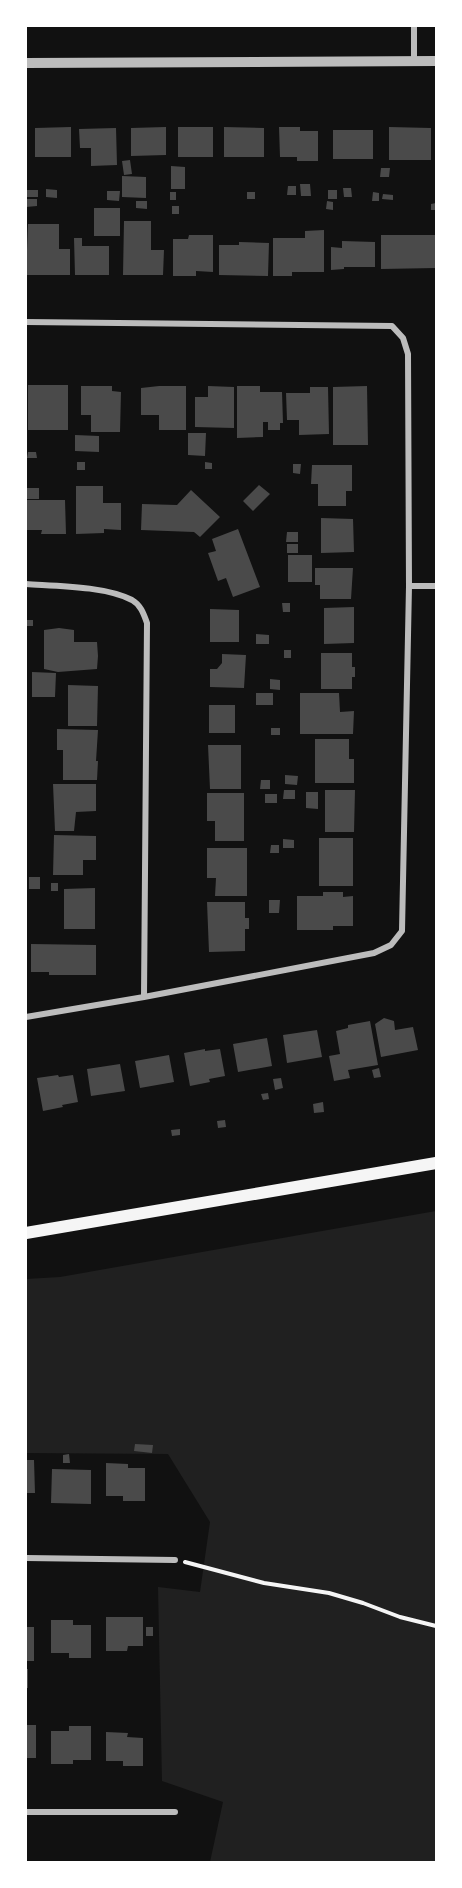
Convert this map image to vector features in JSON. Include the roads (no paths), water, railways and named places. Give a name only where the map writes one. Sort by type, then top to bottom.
[{"type":"main road","points":[[26,1233],[436,1163]]},
{"type":"street","points":[[414,26],[414,60]]},
{"type":"street","points":[[26,63],[436,60]]},
{"type":"street","points":[[26,322],[392,326],[403,338],[408,354],[409,585],[402,931],[391,945],[374,953],[26,1017]]},
{"type":"street","points":[[26,584],[95,589],[134,601],[142,610],[147,623],[144,997]]},
{"type":"street","points":[[409,585],[436,586]]},
{"type":"street","points":[[26,1558],[175,1560]]},
{"type":"street","points":[[26,1812],[175,1812]]}]
